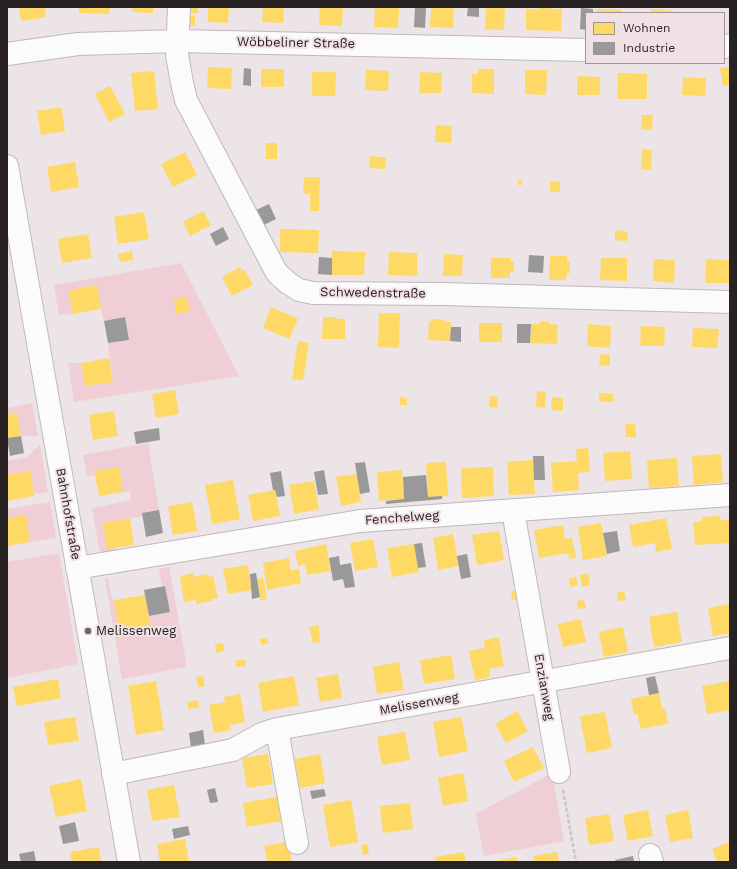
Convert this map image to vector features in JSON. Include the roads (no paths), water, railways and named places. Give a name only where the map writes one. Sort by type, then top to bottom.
[{"type":"street","name":"Schwedenstraße","points":[[179,7],[177,55],[186,100],[271,262],[278,273],[288,283],[299,290],[313,293],[442,294],[730,302]]},
{"type":"street","name":"Wöbbeliner Straße","points":[[7,54],[78,44],[178,41],[585,50]]},
{"type":"street","name":"Bahnhofstraße","points":[[7,166],[129,862]]},
{"type":"street","name":"Fenchelweg","points":[[77,568],[360,521],[730,495]]},
{"type":"street","name":"Enzianweg","points":[[513,511],[559,772]]},
{"type":"street","name":"Melissenweg","points":[[113,774],[233,750],[262,734],[277,729],[730,648]]},
{"type":"street","points":[[277,729],[297,843]]},
{"type":"place","name":"Melissenweg","points":[[88,631]]}]
